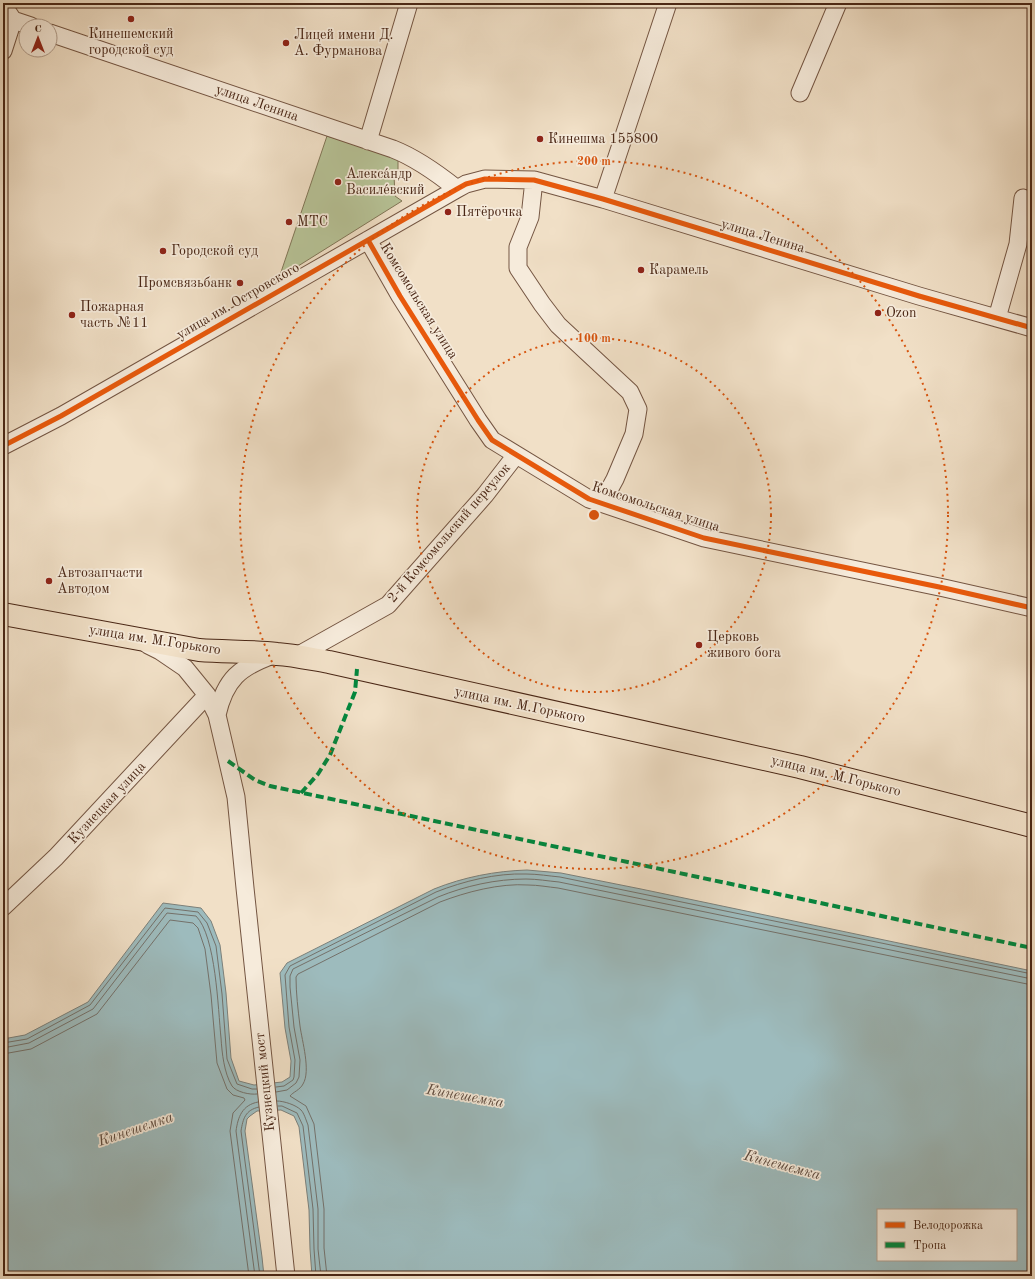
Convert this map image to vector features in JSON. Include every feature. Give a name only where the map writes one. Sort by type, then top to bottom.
[{"type":"main road","name":"улица им. М.Горького","points":[[3,614],[199,650],[287,655],[793,765],[1032,826]]},
{"type":"street","points":[[368,141],[409,3]]},
{"type":"street","points":[[602,199],[668,3]]},
{"type":"street","points":[[800,94],[838,3]]},
{"type":"street","points":[[3,5],[14,20],[18,21]]},
{"type":"street","points":[[3,51],[14,20]]},
{"type":"street","name":"улица Ленина","points":[[58,35],[410,155],[444,178],[457,189]]},
{"type":"street","name":"улица Ленина","points":[[485,179],[534,180],[602,199],[912,294],[1032,328]]},
{"type":"street","name":"улица им. Островского","points":[[3,446],[61,416],[466,184],[485,179]]},
{"type":"street","points":[[534,180],[530,217],[518,247],[518,268],[558,325],[630,392],[638,409],[634,434],[615,479],[602,502]]},
{"type":"street","points":[[997,318],[1018,244],[1023,198]]},
{"type":"street","name":"Комсомольская улица","points":[[368,240],[400,296],[492,440],[589,499],[602,502],[704,538],[1032,608]]},
{"type":"street","name":"2-й Комсомольский переулок","points":[[217,715],[219,704],[225,691],[240,670],[255,662],[287,655],[388,605],[485,495],[516,455]]},
{"type":"street","name":"Кузнецкий мост","points":[[133,638],[160,650],[185,668],[207,695],[217,715],[236,797],[286,1276]]},
{"type":"street","name":"Кузнецкая улица","points":[[3,907],[56,857],[207,695]]},
{"type":"green space","points":[[327,136],[398,157],[398,173],[394,175],[395,196],[402,201],[279,278]]},
{"type":"water","name":"Кинешемка","points":[[527,870],[561,873],[1032,971],[1032,1276],[312,1276],[309,1210],[299,1127],[294,1116],[281,1110],[257,1111],[247,1119],[245,1131],[264,1276],[3,1276],[3,1039],[25,1035],[88,1002],[163,903],[201,908],[211,921],[220,945],[226,993],[231,1058],[239,1081],[254,1085],[282,1082],[290,1077],[291,1061],[285,1028],[280,973],[287,963],[434,889],[468,878],[491,873]]},
{"type":"marked path","points":[[301,793],[318,774],[330,755],[355,692],[357,669]]},
{"type":"marked path","points":[[228,761],[255,780],[270,786],[1032,948]]},
{"type":"cycle path","points":[[3,446],[61,416],[466,184],[485,179],[534,180],[603,199],[919,296],[1032,328]]},
{"type":"cycle path","points":[[368,240],[400,296],[492,440],[589,499],[704,538],[1032,608]]},
{"type":"place","name":"Кинешемский городской суд","points":[[131,19]]},
{"type":"place","name":"Лицей имени Д. А. Фурманова","points":[[286,43]]},
{"type":"place","name":"Кинешма 155800","points":[[540,139]]},
{"type":"place","name":"Алекса́ндр Василе́вский","points":[[338,182]]},
{"type":"place","name":"Пятёрочка","points":[[448,212]]},
{"type":"place","name":"МТС","points":[[289,222]]},
{"type":"place","name":"Городской суд","points":[[163,251]]},
{"type":"place","name":"Карамель","points":[[641,270]]},
{"type":"place","name":"Промсвязьбанк","points":[[240,283]]},
{"type":"place","name":"Ozon","points":[[878,313]]},
{"type":"place","name":"Пожарная часть №11","points":[[72,315]]},
{"type":"place","name":"Автозапчасти Автодом","points":[[49,581]]},
{"type":"place","name":"Церковь живого бога","points":[[699,645]]}]
